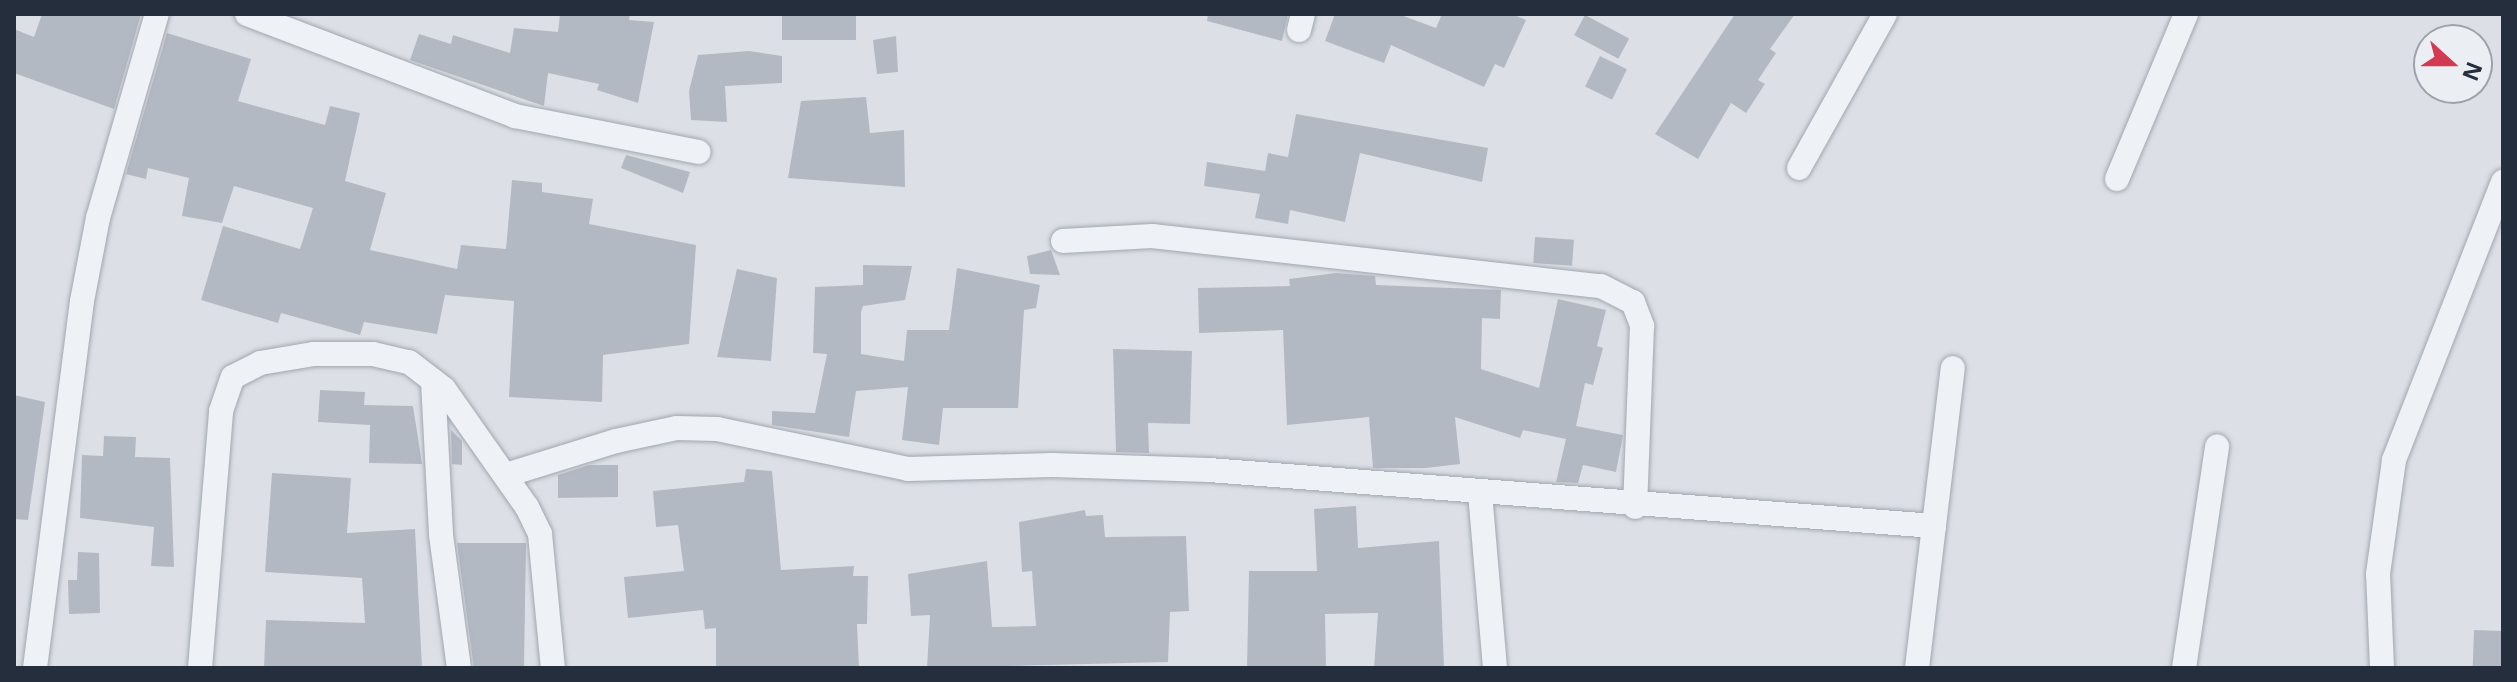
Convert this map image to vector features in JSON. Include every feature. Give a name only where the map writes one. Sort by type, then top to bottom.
[{"type":"street","points":[[35,668],[82,301],[98,218],[157,14]]},
{"type":"street","points":[[247,14],[515,116],[699,152]]},
{"type":"street","points":[[1799,168],[1885,14]]},
{"type":"street","points":[[2117,179],[2186,14]]},
{"type":"street","points":[[2382,668],[2378,574],[2394,460],[2503,182]]},
{"type":"street","points":[[1063,241],[1152,236],[1601,286],[1633,302],[1642,326],[1635,507]]},
{"type":"street","points":[[200,668],[221,411],[233,377],[273,361],[373,354],[409,362],[433,381],[506,475],[540,534],[553,668]]},
{"type":"street","points":[[1917,668],[1953,368]]},
{"type":"street","points":[[433,381],[441,535],[459,668]]},
{"type":"street","points":[[506,475],[616,441],[704,429],[908,469],[1052,465],[1209,470],[1635,507],[1934,526]]},
{"type":"street","points":[[2184,668],[2217,446]]},
{"type":"street","points":[[1480,493],[1495,668]]},
{"type":"building","points":[[42,14],[141,14],[114,109],[14,73],[14,29],[34,37]]},
{"type":"building","points":[[560,14],[630,14],[629,20],[654,22],[638,103],[597,90],[599,84],[548,73],[544,106],[410,60],[419,34],[451,44],[453,35],[510,53],[514,28],[558,32]]},
{"type":"building","points":[[782,14],[856,14],[856,40],[782,40]]},
{"type":"building","points":[[1208,14],[1288,14],[1282,41],[1207,21]]},
{"type":"building","points":[[1335,14],[1398,14],[1436,28],[1442,14],[1512,14],[1526,20],[1504,68],[1495,64],[1484,87],[1391,45],[1384,63],[1325,41]]},
{"type":"building","points":[[1735,14],[1795,14],[1770,49],[1776,53],[1758,80],[1765,84],[1746,113],[1731,103],[1698,159],[1655,134]]},
{"type":"building","points":[[1585,15],[1629,38],[1618,59],[1574,35]]},
{"type":"building","points":[[167,33],[251,59],[238,101],[325,125],[330,106],[360,113],[345,181],[386,193],[370,250],[457,269],[461,245],[506,249],[512,180],[542,183],[542,192],[593,199],[589,224],[696,245],[689,344],[603,355],[602,402],[509,397],[514,301],[445,295],[437,334],[364,322],[360,335],[281,313],[278,323],[201,300],[223,226],[300,249],[313,208],[234,186],[222,223],[182,216],[189,178],[148,168],[146,179],[126,174]]},
{"type":"building","points":[[896,36],[898,72],[877,74],[873,40]]},
{"type":"building","points":[[749,51],[782,56],[782,83],[725,86],[727,122],[691,120],[689,91],[698,55]]},
{"type":"building","points":[[1600,56],[1627,69],[1612,100],[1585,87]]},
{"type":"building","points":[[866,97],[870,133],[904,130],[905,187],[788,178],[801,101]]},
{"type":"building","points":[[1296,114],[1488,148],[1482,182],[1360,153],[1345,222],[1290,210],[1288,224],[1255,218],[1260,194],[1204,186],[1207,162],[1265,171],[1268,153],[1288,157]]},
{"type":"building","points":[[626,155],[690,172],[683,193],[621,168]]},
{"type":"building","points":[[1535,237],[1574,240],[1572,266],[1533,263]]},
{"type":"building","points":[[1051,250],[1060,275],[1030,274],[1027,256]]},
{"type":"building","points":[[863,265],[912,266],[905,300],[863,306],[861,312],[861,354],[904,361],[907,330],[949,330],[957,268],[1040,285],[1036,308],[1024,310],[1018,408],[943,408],[939,445],[902,440],[908,387],[856,391],[849,437],[772,425],[772,411],[815,413],[827,354],[813,353],[815,287],[863,285]]},
{"type":"building","points":[[737,269],[777,278],[771,361],[717,357]]},
{"type":"building","points":[[1336,273],[1375,276],[1376,285],[1501,290],[1500,319],[1482,318],[1481,369],[1539,388],[1558,299],[1606,310],[1597,346],[1603,348],[1593,385],[1585,383],[1576,426],[1623,435],[1616,472],[1583,465],[1578,483],[1556,482],[1566,439],[1523,430],[1520,438],[1455,417],[1460,464],[1426,468],[1373,468],[1369,417],[1287,425],[1283,330],[1199,333],[1198,288],[1290,286],[1289,279]]},
{"type":"building","points":[[1113,349],[1192,351],[1190,424],[1148,423],[1149,453],[1116,452]]},
{"type":"building","points":[[320,390],[365,392],[364,405],[413,406],[422,464],[369,463],[370,425],[318,422]]},
{"type":"building","points":[[14,395],[45,402],[28,520],[14,519]]},
{"type":"building","points":[[451,430],[462,441],[462,465],[452,464]]},
{"type":"building","points":[[104,436],[136,437],[135,457],[170,458],[174,567],[151,566],[154,527],[80,518],[82,455],[103,456]]},
{"type":"building","points":[[589,465],[618,465],[618,497],[558,498],[558,475]]},
{"type":"building","points":[[746,469],[772,471],[781,570],[854,566],[853,576],[868,576],[867,624],[857,624],[859,667],[716,666],[716,628],[705,629],[703,610],[628,618],[624,577],[684,571],[678,525],[656,527],[653,491],[744,482]]},
{"type":"building","points":[[272,473],[351,478],[347,533],[415,529],[422,668],[264,668],[266,620],[365,623],[362,578],[265,572]]},
{"type":"building","points":[[1356,506],[1358,548],[1439,541],[1444,668],[1374,668],[1378,613],[1325,614],[1326,668],[1247,668],[1249,571],[1317,571],[1314,509]]},
{"type":"building","points":[[1085,510],[1086,516],[1103,515],[1105,537],[1186,536],[1189,611],[1170,612],[1168,662],[927,668],[930,615],[911,616],[908,574],[987,561],[992,627],[1036,626],[1032,571],[1022,572],[1019,522]]},
{"type":"building","points":[[457,543],[526,543],[524,668],[474,668]]},
{"type":"building","points":[[78,552],[99,553],[100,613],[69,614],[68,580],[77,580]]},
{"type":"building","points":[[2474,630],[2503,631],[2502,668],[2473,668]]}]
